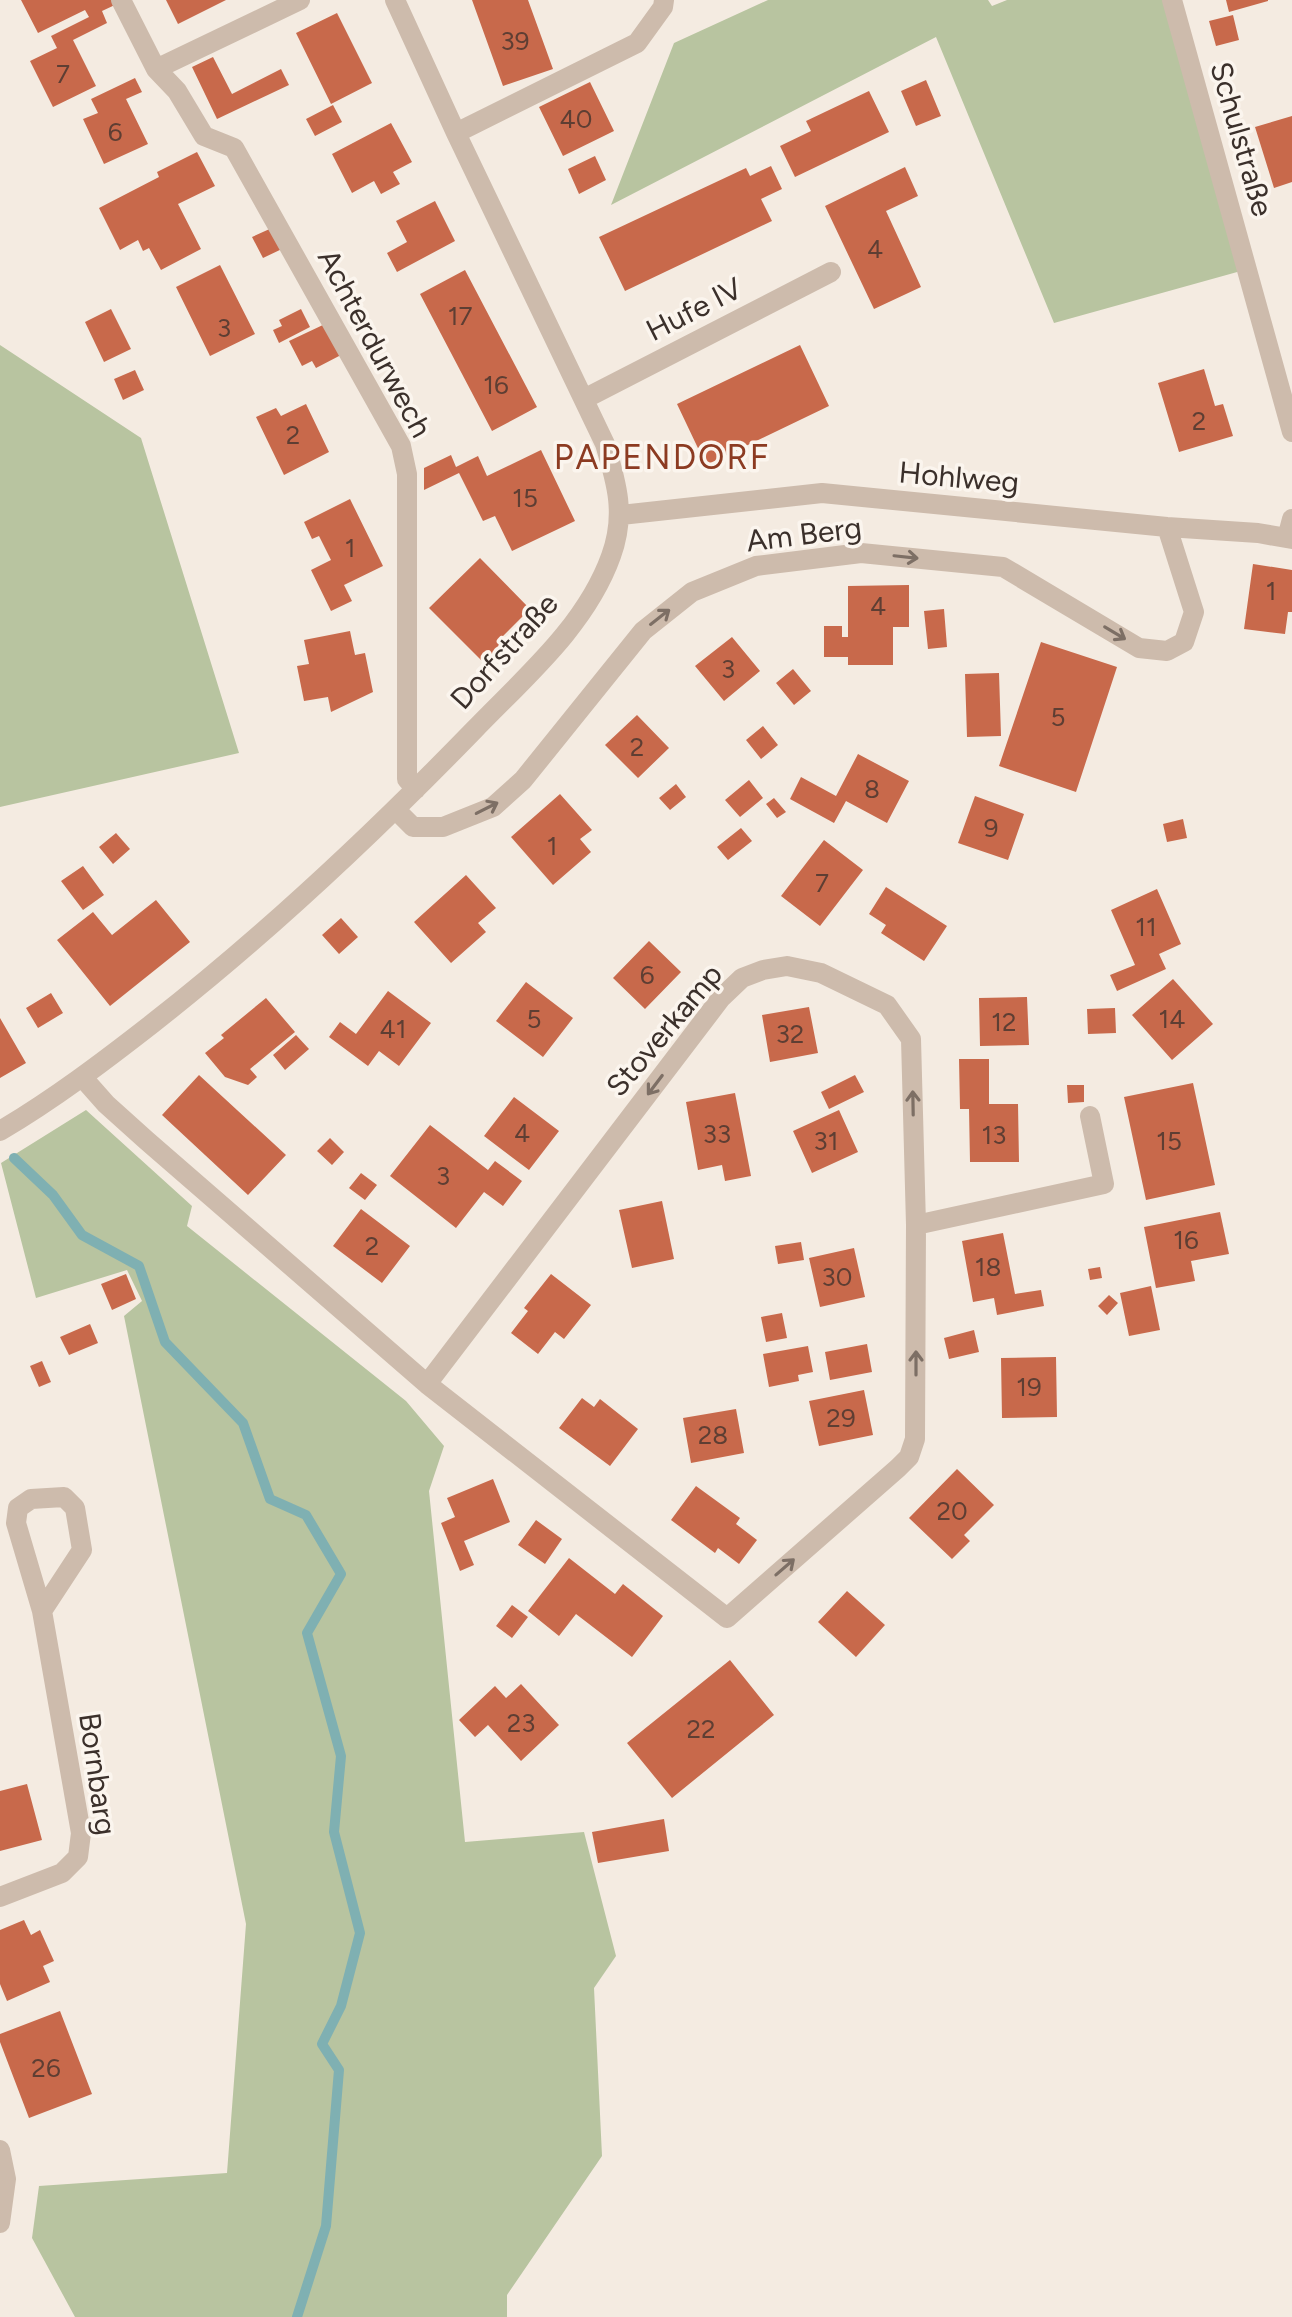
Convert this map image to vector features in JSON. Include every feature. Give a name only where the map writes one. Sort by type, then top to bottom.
[{"type":"street","name":"Achterdurwech","points":[[121,0],[156,69],[177,91],[204,136],[234,148],[401,446],[407,474],[407,779],[416,789]]},
{"type":"street","points":[[156,69],[300,0]]},
{"type":"street","name":"Dorfstraße","points":[[0,1131],[83,1078],[181,1001],[265,931],[396,810],[557,643],[590,598],[612,556],[621,515],[605,444],[395,0]]},
{"type":"street","points":[[456,133],[637,43],[663,7],[664,0]]},
{"type":"street","name":"Schulstraße","points":[[1172,0],[1292,432]]},
{"type":"street","name":"Hufe IV","points":[[584,399],[831,272]]},
{"type":"street","name":"Hohlweg","points":[[621,515],[822,493],[1167,527],[1290,532]]},
{"type":"street","name":"Am Berg","points":[[396,810],[413,827],[443,827],[493,807],[523,780],[643,631],[692,592],[756,566],[861,553],[1003,567],[1139,648],[1167,651],[1184,642],[1194,612],[1167,527]]},
{"type":"street","name":"Stoverkamp","points":[[83,1078],[146,1140],[427,1384],[727,1618],[909,1457],[915,1439],[916,1225],[911,1039],[887,1005],[821,973],[787,966],[742,978],[721,998],[427,1384]]},
{"type":"street","points":[[916,1225],[1104,1184],[1090,1116]]},
{"type":"street","name":"Bornbarg","points":[[0,1897],[62,1873],[78,1857],[81,1833],[42,1611],[16,1523],[18,1508],[31,1499],[64,1497],[75,1508],[82,1550],[42,1611]]},
{"type":"street","points":[[0,2150],[6,2179],[0,2223]]},
{"type":"green space","points":[[768,0],[988,0],[992,6],[1007,0],[1172,0],[1248,269],[1054,323],[936,37],[611,205],[674,43]]},
{"type":"green space","points":[[0,345],[141,438],[239,753],[0,807]]},
{"type":"green space","points":[[86,1110],[192,1206],[187,1226],[406,1401],[444,1446],[429,1491],[465,1842],[584,1832],[616,1956],[594,1988],[602,2156],[507,2295],[507,2317],[75,2317],[32,2238],[39,2186],[227,2173],[246,1924],[124,1316],[142,1301],[127,1270],[36,1298],[1,1163]]},
{"type":"building","points":[[21,0],[115,0],[117,4],[102,11],[107,23],[73,40],[96,86],[53,107],[30,61],[57,48],[51,36],[89,17],[85,10],[38,33]]},
{"type":"building","points":[[166,0],[226,0],[178,24]]},
{"type":"building","points":[[472,0],[528,0],[553,69],[503,86]]},
{"type":"building","points":[[1226,0],[1268,0],[1268,1],[1229,12]]},
{"type":"building","points":[[337,13],[372,83],[331,104],[296,33]]},
{"type":"building","points":[[1233,15],[1239,40],[1216,46],[1209,21]]},
{"type":"building","points":[[213,57],[232,94],[281,69],[289,85],[217,119],[192,67]]},
{"type":"building","points":[[135,78],[142,92],[126,99],[148,144],[104,164],[83,119],[98,113],[91,99]]},
{"type":"building","points":[[926,80],[941,116],[916,126],[901,91]]},
{"type":"building","points":[[590,82],[614,131],[563,156],[539,107]]},
{"type":"building","points":[[869,91],[889,132],[795,177],[780,146],[811,131],[806,121]]},
{"type":"building","points":[[333,105],[342,122],[315,136],[306,119]]},
{"type":"building","points":[[1292,116],[1292,182],[1274,188],[1255,127]]},
{"type":"building","points":[[391,123],[412,162],[393,172],[400,184],[381,194],[374,181],[352,193],[332,154]]},
{"type":"building","points":[[197,152],[215,186],[178,204],[201,249],[161,270],[149,248],[143,251],[138,240],[120,250],[99,208],[159,177],[157,172]]},
{"type":"building","points":[[595,156],[606,180],[579,194],[568,169]]},
{"type":"building","points":[[771,166],[782,189],[761,199],[772,221],[625,291],[599,237],[746,168],[750,176]]},
{"type":"building","points":[[905,167],[918,196],[886,211],[921,287],[874,309],[825,206]]},
{"type":"building","points":[[435,201],[455,241],[397,272],[387,253],[407,242],[396,221]]},
{"type":"building","points":[[274,227],[284,248],[263,258],[252,237]]},
{"type":"building","points":[[220,265],[255,334],[210,356],[176,287]]},
{"type":"building","points":[[465,270],[537,407],[492,431],[420,294]]},
{"type":"building","points":[[111,309],[131,349],[104,362],[85,322]]},
{"type":"building","points":[[301,309],[310,327],[279,343],[273,330],[282,326],[279,320]]},
{"type":"building","points":[[325,324],[341,355],[316,368],[312,361],[302,366],[289,341]]},
{"type":"building","points":[[800,345],[829,406],[706,465],[677,404]]},
{"type":"building","points":[[1204,369],[1215,406],[1223,404],[1233,436],[1179,452],[1158,383]]},
{"type":"building","points":[[135,370],[144,390],[123,400],[114,379]]},
{"type":"building","points":[[306,404],[329,452],[284,475],[256,417],[276,408],[281,416]]},
{"type":"building","points":[[541,450],[575,521],[512,551],[495,516],[483,521],[459,473],[424,490],[424,468],[451,455],[456,467],[478,456],[487,476]]},
{"type":"building","points":[[350,499],[383,566],[344,585],[352,601],[331,611],[311,570],[331,560],[319,536],[312,539],[304,522]]},
{"type":"building","points":[[480,558],[530,609],[500,639],[508,647],[488,667],[429,608]]},
{"type":"building","points":[[1253,564],[1292,570],[1292,612],[1288,612],[1285,634],[1244,629]]},
{"type":"building","points":[[909,585],[909,627],[893,627],[893,665],[848,665],[848,657],[824,657],[824,626],[842,626],[842,637],[848,637],[848,586]]},
{"type":"building","points":[[944,609],[947,647],[928,649],[924,611]]},
{"type":"building","points":[[350,631],[355,655],[365,653],[373,692],[331,712],[328,697],[304,701],[297,666],[309,664],[304,640]]},
{"type":"building","points":[[732,637],[760,671],[724,701],[695,666]]},
{"type":"building","points":[[1041,642],[1117,667],[1076,792],[999,766]]},
{"type":"building","points":[[793,669],[811,691],[794,705],[776,683]]},
{"type":"building","points":[[999,673],[1001,736],[967,737],[965,674]]},
{"type":"building","points":[[637,715],[669,748],[638,778],[605,745]]},
{"type":"building","points":[[763,726],[778,745],[761,759],[746,740]]},
{"type":"building","points":[[858,754],[909,781],[887,823],[846,801],[834,823],[790,799],[801,777],[836,796]]},
{"type":"building","points":[[749,780],[763,798],[740,817],[725,800]]},
{"type":"building","points":[[676,784],[686,797],[670,810],[659,798]]},
{"type":"building","points":[[560,794],[592,830],[580,839],[591,852],[553,885],[511,837]]},
{"type":"building","points":[[975,796],[1024,814],[1008,860],[958,843]]},
{"type":"building","points":[[774,798],[786,812],[777,818],[766,804]]},
{"type":"building","points":[[1183,819],[1187,838],[1167,842],[1163,824]]},
{"type":"building","points":[[741,828],[752,841],[728,860],[717,847]]},
{"type":"building","points":[[116,833],[130,849],[113,864],[99,847]]},
{"type":"building","points":[[824,840],[863,870],[820,926],[781,896]]},
{"type":"building","points":[[83,866],[104,895],[83,910],[61,881]]},
{"type":"building","points":[[466,875],[496,908],[478,923],[486,932],[451,963],[414,922]]},
{"type":"building","points":[[886,887],[947,926],[924,961],[881,933],[886,925],[869,914]]},
{"type":"building","points":[[1157,889],[1181,944],[1159,954],[1166,969],[1117,991],[1110,975],[1135,965],[1111,910]]},
{"type":"building","points":[[156,900],[190,942],[110,1006],[57,940],[93,912],[112,935]]},
{"type":"building","points":[[341,918],[358,937],[339,954],[322,935]]},
{"type":"building","points":[[649,941],[681,972],[645,1009],[613,978]]},
{"type":"building","points":[[1173,979],[1213,1024],[1172,1060],[1132,1015]]},
{"type":"building","points":[[526,982],[573,1018],[543,1057],[496,1021]]},
{"type":"building","points":[[388,991],[431,1023],[399,1066],[379,1051],[368,1066],[329,1037],[340,1022],[356,1034]]},
{"type":"building","points":[[51,993],[63,1013],[38,1028],[26,1008]]},
{"type":"building","points":[[1027,997],[1029,1045],[980,1046],[979,998]]},
{"type":"building","points":[[266,998],[295,1032],[250,1069],[257,1077],[248,1085],[225,1077],[205,1053],[224,1038],[221,1035]]},
{"type":"building","points":[[809,1007],[818,1053],[770,1062],[762,1015]]},
{"type":"building","points":[[1115,1008],[1116,1033],[1088,1034],[1087,1009]]},
{"type":"building","points":[[0,1018],[26,1063],[0,1078]]},
{"type":"building","points":[[296,1035],[309,1049],[285,1070],[273,1055]]},
{"type":"building","points":[[959,1059],[989,1059],[989,1104],[1018,1104],[1019,1162],[970,1162],[969,1109],[960,1109]]},
{"type":"building","points":[[199,1075],[286,1155],[248,1195],[162,1115]]},
{"type":"building","points":[[855,1075],[864,1092],[829,1109],[821,1092]]},
{"type":"building","points":[[1193,1083],[1215,1185],[1146,1200],[1124,1097]]},
{"type":"building","points":[[1067,1085],[1084,1085],[1084,1102],[1068,1103]]},
{"type":"building","points":[[735,1093],[751,1176],[725,1181],[722,1165],[698,1170],[686,1102]]},
{"type":"building","points":[[514,1097],[559,1131],[529,1170],[484,1136]]},
{"type":"building","points":[[839,1110],[858,1152],[812,1173],[793,1131]]},
{"type":"building","points":[[430,1125],[488,1170],[495,1161],[522,1181],[503,1206],[484,1192],[456,1228],[390,1176]]},
{"type":"building","points":[[330,1138],[344,1152],[332,1165],[317,1151]]},
{"type":"building","points":[[361,1173],[377,1185],[365,1200],[349,1188]]},
{"type":"building","points":[[662,1201],[674,1259],[632,1268],[619,1210]]},
{"type":"building","points":[[361,1209],[410,1246],[382,1283],[333,1246]]},
{"type":"building","points":[[1220,1212],[1229,1254],[1191,1261],[1195,1281],[1156,1288],[1144,1227]]},
{"type":"building","points":[[1003,1233],[1015,1294],[1041,1290],[1044,1306],[997,1315],[994,1298],[973,1302],[962,1241]]},
{"type":"building","points":[[801,1242],[804,1260],[778,1264],[775,1246]]},
{"type":"building","points":[[854,1248],[865,1297],[820,1307],[809,1258]]},
{"type":"building","points":[[1100,1267],[1102,1278],[1090,1280],[1088,1269]]},
{"type":"building","points":[[126,1274],[136,1299],[112,1310],[101,1284]]},
{"type":"building","points":[[551,1274],[591,1305],[564,1339],[555,1332],[538,1354],[511,1333],[528,1311],[524,1308]]},
{"type":"building","points":[[1151,1286],[1160,1330],[1129,1336],[1120,1293]]},
{"type":"building","points":[[1109,1295],[1118,1303],[1107,1315],[1098,1306]]},
{"type":"building","points":[[782,1313],[787,1338],[766,1342],[761,1317]]},
{"type":"building","points":[[90,1324],[98,1343],[69,1355],[60,1337]]},
{"type":"building","points":[[974,1330],[979,1352],[949,1359],[944,1338]]},
{"type":"building","points":[[867,1344],[872,1372],[830,1380],[825,1352]]},
{"type":"building","points":[[808,1346],[813,1372],[798,1375],[799,1381],[769,1387],[763,1354]]},
{"type":"building","points":[[1056,1357],[1057,1417],[1002,1418],[1001,1358]]},
{"type":"building","points":[[42,1361],[51,1382],[39,1387],[30,1366]]},
{"type":"building","points":[[864,1390],[873,1435],[819,1446],[809,1401]]},
{"type":"building","points":[[582,1398],[594,1407],[600,1399],[638,1429],[610,1466],[559,1428]]},
{"type":"building","points":[[736,1409],[744,1453],[691,1463],[683,1418]]},
{"type":"building","points":[[957,1469],[994,1505],[964,1535],[970,1541],[952,1559],[909,1518]]},
{"type":"building","points":[[493,1479],[510,1522],[464,1541],[474,1565],[460,1571],[441,1523],[455,1517],[447,1498]]},
{"type":"building","points":[[696,1486],[740,1518],[736,1524],[757,1540],[739,1564],[718,1548],[715,1553],[671,1520]]},
{"type":"building","points":[[536,1520],[562,1539],[545,1564],[518,1545]]},
{"type":"building","points":[[569,1558],[615,1594],[623,1584],[663,1616],[632,1657],[576,1614],[559,1636],[528,1611]]},
{"type":"building","points":[[847,1591],[885,1625],[856,1657],[818,1622]]},
{"type":"building","points":[[512,1605],[528,1617],[512,1638],[496,1626]]},
{"type":"building","points":[[730,1660],[774,1715],[672,1798],[627,1743]]},
{"type":"building","points":[[521,1684],[559,1725],[521,1761],[488,1725],[475,1737],[459,1720],[495,1686],[506,1698]]},
{"type":"building","points":[[27,1784],[42,1840],[0,1851],[0,1791]]},
{"type":"building","points":[[664,1819],[669,1851],[598,1863],[592,1832]]},
{"type":"building","points":[[24,1920],[31,1935],[40,1930],[54,1961],[43,1966],[50,1982],[7,2001],[0,1984],[0,1930]]},
{"type":"building","points":[[60,2011],[92,2094],[29,2118],[0,2042],[0,2034]]},
{"type":"waterway","points":[[14,1158],[53,1195],[82,1235],[139,1266],[165,1342],[243,1423],[270,1499],[306,1515],[341,1574],[307,1633],[341,1756],[334,1832],[360,1933],[341,2006],[322,2044],[339,2070],[326,2226],[297,2317]]},
{"type":"district","name":"PAPENDORF","points":[[662,457]]}]
